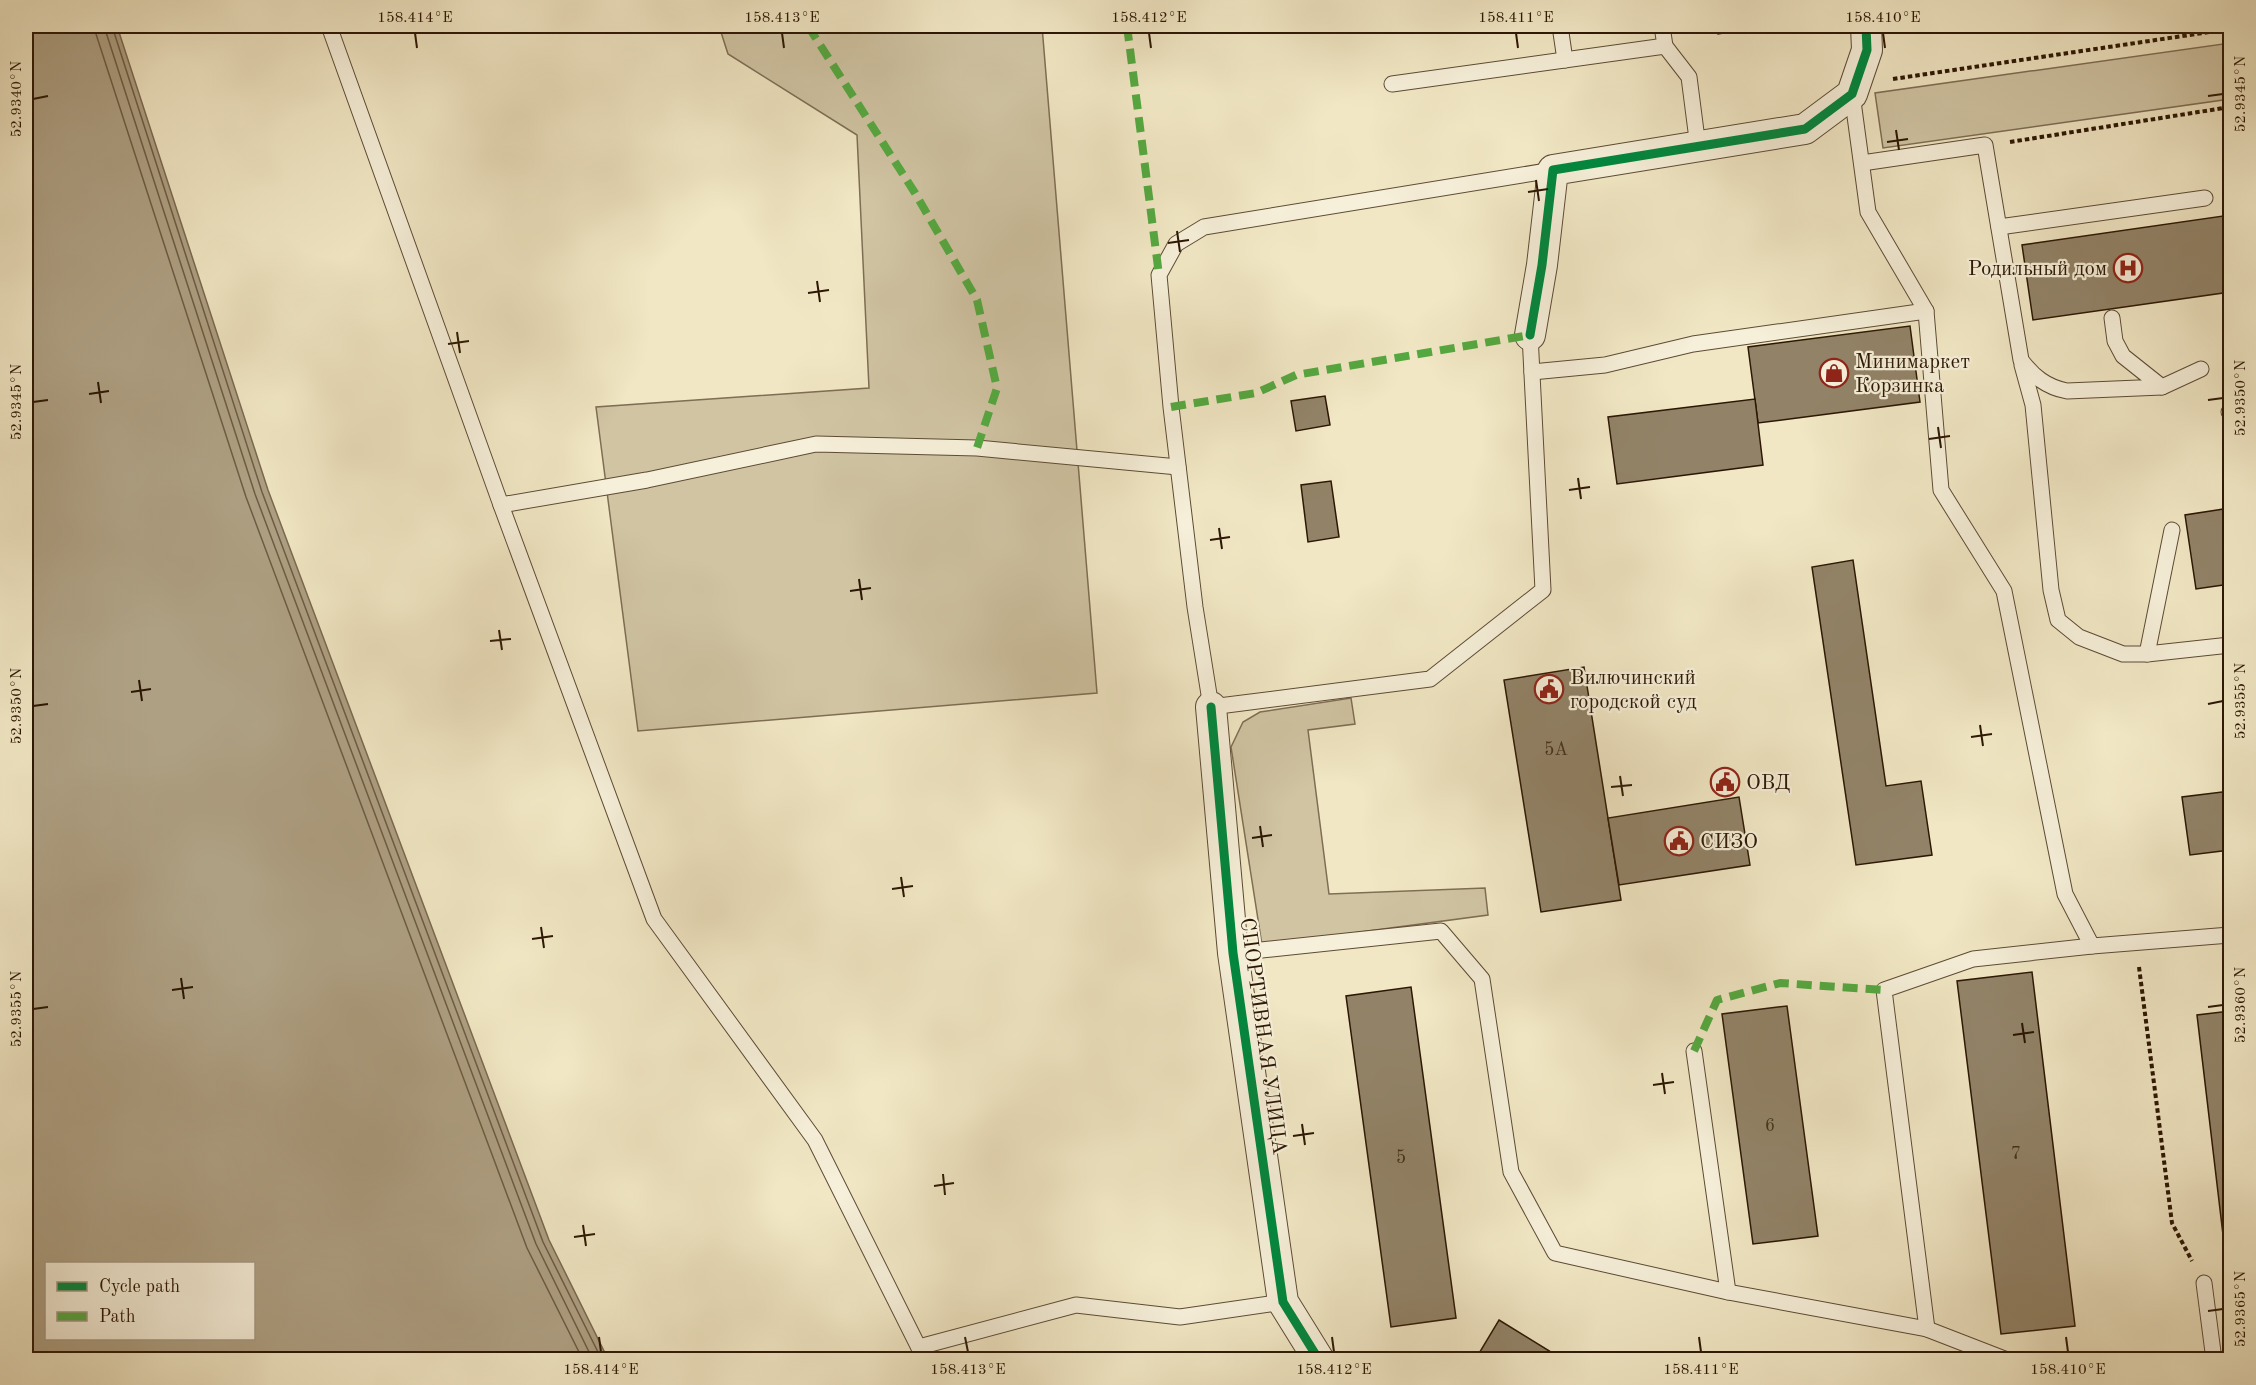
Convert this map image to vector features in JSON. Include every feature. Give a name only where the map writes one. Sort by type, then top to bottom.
[{"type":"street","points":[[1530,335],[1542,265],[1553,170],[1805,129],[1853,89],[1867,50],[1866,26]]},
{"type":"street","name":"СПОРТИВНАЯ УЛИЦА","points":[[1211,707],[1233,953],[1283,1302],[1319,1359]]},
{"type":"lane","points":[[329,26],[501,505],[654,919],[814,1140],[922,1353],[1076,1305],[1180,1317],[1283,1302]]},
{"type":"lane","points":[[1560,26],[1565,60]]},
{"type":"lane","points":[[1662,26],[1665,46],[1689,77],[1698,147]]},
{"type":"lane","points":[[1392,84],[1665,46]]},
{"type":"lane","points":[[1853,89],[1868,212],[1926,311],[1941,490],[2004,591],[2065,894],[2092,946]]},
{"type":"lane","points":[[1862,163],[1985,145],[2020,360],[2033,405],[2051,590],[2058,620],[2079,637],[2123,654],[2148,654],[2230,645]]},
{"type":"lane","points":[[1530,335],[1543,590],[1430,679],[1211,707],[1195,607],[1178,467],[1159,275],[1176,244],[1204,227],[1553,170]]},
{"type":"lane","points":[[1999,226],[2205,198]]},
{"type":"lane","points":[[1532,372],[1605,365],[1693,344],[1926,311]]},
{"type":"lane","points":[[2112,318],[2115,341],[2123,356],[2162,387]]},
{"type":"lane","points":[[2020,360],[2033,376],[2055,389],[2067,391],[2162,387],[2201,369]]},
{"type":"lane","points":[[501,505],[647,480],[816,444],[977,448],[1178,467]]},
{"type":"lane","points":[[2148,654],[2172,530]]},
{"type":"lane","points":[[1233,953],[1441,931],[1482,979],[1511,1172],[1555,1253],[1728,1292],[1927,1329],[2007,1359]]},
{"type":"lane","points":[[1927,1329],[1884,990],[1973,959],[2092,946],[2230,935]]},
{"type":"lane","points":[[1694,1051],[1728,1292]]},
{"type":"lane","points":[[2204,1283],[2214,1359]]},
{"type":"path","points":[[1853,89],[2230,30]]},
{"type":"path","points":[[1985,145],[2230,107]]},
{"type":"path","points":[[2136,943],[2172,1223],[2204,1283]]},
{"type":"shaded area","points":[[719,26],[1042,26],[1097,693],[638,731],[596,407],[869,388],[857,135],[728,54]]},
{"type":"shaded area","points":[[2230,43],[2230,99],[1883,148],[1875,93]]},
{"type":"shaded area","points":[[1351,698],[1355,724],[1308,730],[1329,894],[1485,888],[1488,915],[1262,945],[1231,747],[1243,722],[1260,712]]},
{"type":"water","points":[[26,26],[117,26],[268,490],[549,1240],[608,1359],[26,1359]]},
{"type":"building","points":[[1716,26],[1768,26],[1718,34]]},
{"type":"building","name":"Родильный дом","points":[[2230,215],[2230,292],[2033,320],[2022,245]]},
{"type":"building","name":"Минимаркет Корзинка","points":[[1910,326],[1920,402],[1758,423],[1748,347]]},
{"type":"building","points":[[1325,396],[1330,425],[1296,431],[1291,401]]},
{"type":"building","points":[[1755,399],[1763,465],[1617,484],[1608,417]]},
{"type":"building","points":[[1331,481],[1339,537],[1308,542],[1301,485]]},
{"type":"building","points":[[2230,508],[2230,584],[2196,589],[2185,515]]},
{"type":"building","points":[[1853,560],[1886,786],[1921,781],[1932,855],[1856,865],[1812,567]]},
{"type":"building","points":[[1584,667],[1621,900],[1541,912],[1504,680]]},
{"type":"building","points":[[2230,791],[2230,850],[2190,855],[2182,797]]},
{"type":"building","name":"СИЗО","points":[[1739,797],[1750,865],[1619,885],[1608,818]]},
{"type":"building","points":[[2032,972],[2075,1326],[2001,1334],[1957,981]]},
{"type":"building","points":[[1411,987],[1456,1318],[1391,1327],[1346,996]]},
{"type":"building","points":[[1787,1006],[1818,1236],[1753,1244],[1722,1014]]},
{"type":"building","points":[[2230,1011],[2230,1294],[2197,1015]]},
{"type":"building","points":[[1499,1320],[1564,1360],[1475,1360]]},
{"type":"marked path","points":[[808,26],[915,193],[977,300],[997,388],[977,448]]},
{"type":"marked path","points":[[1127,26],[1159,275]]},
{"type":"marked path","points":[[1171,407],[1256,393],[1296,375],[1530,335]]},
{"type":"marked path","points":[[1694,1051],[1717,1000],[1780,983],[1884,990]]},
{"type":"cycle path","points":[[1530,335],[1542,265],[1553,170],[1805,129],[1852,94],[1867,50],[1866,26]]},
{"type":"cycle path","points":[[1211,707],[1233,953],[1283,1302],[1319,1360]]},
{"type":"place","name":"Родильный дом","points":[[2128,268]]},
{"type":"place","name":"Минимаркет Корзинка","points":[[1834,373]]},
{"type":"place","name":"Вилючинский городской суд","points":[[1549,689]]},
{"type":"place","name":"ОВД","points":[[1725,782]]},
{"type":"place","name":"СИЗО","points":[[1679,841]]}]
